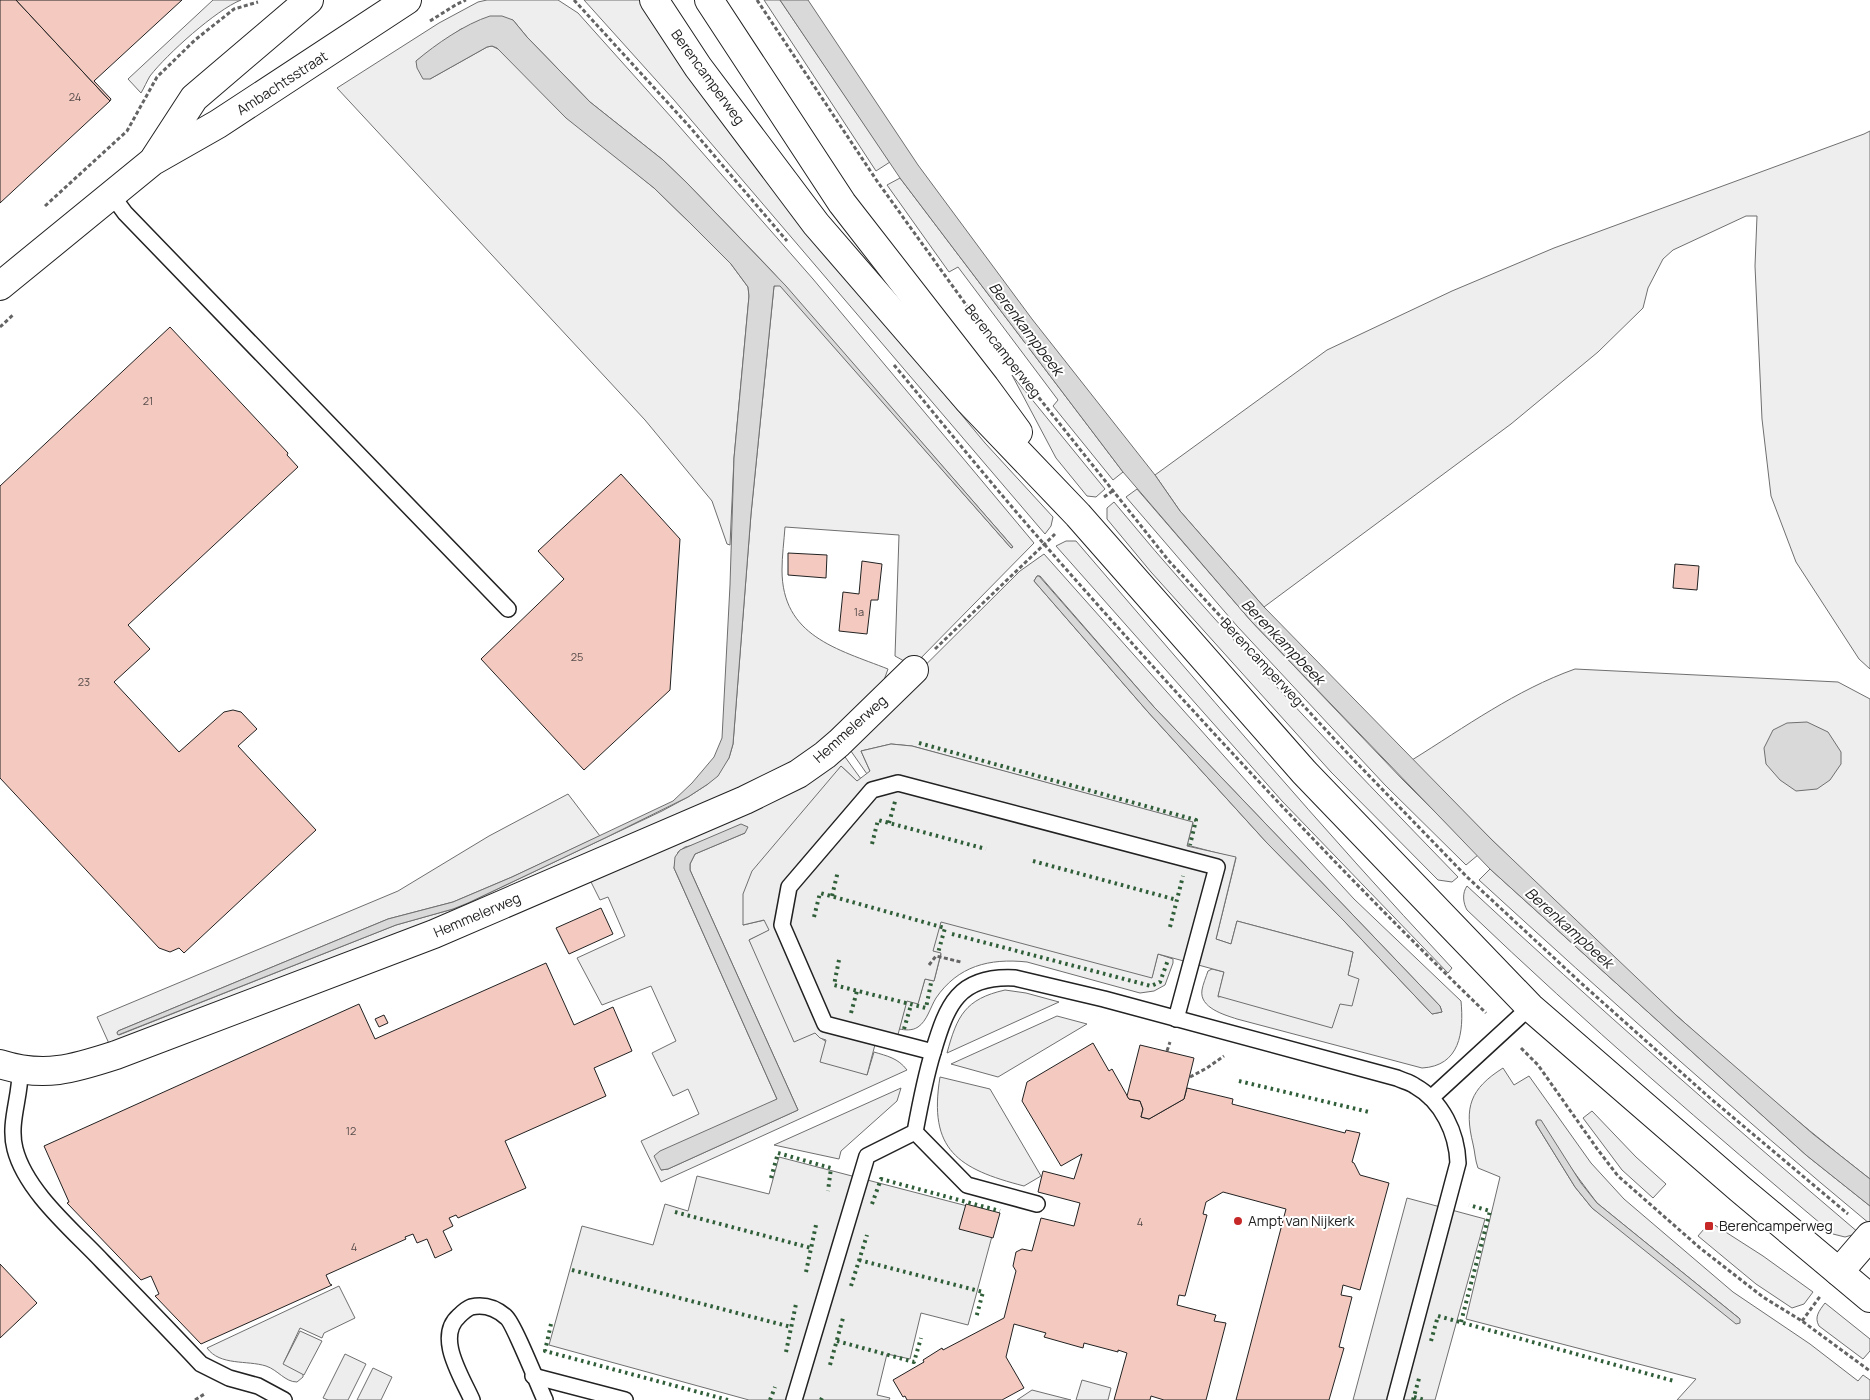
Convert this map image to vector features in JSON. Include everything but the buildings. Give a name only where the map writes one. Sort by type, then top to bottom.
[{"type":"main road","name":"Ambachtsstraat","points":[[153,162],[194,98],[309,0]]},
{"type":"main road","name":"Ambachtsstraat","points":[[0,286],[111,194],[153,162],[218,124],[407,0]]},
{"type":"main road","name":"Berencamperweg","points":[[654,0],[698,67],[816,224],[969,401],[1078,515],[1304,772],[1530,1007],[1740,1189],[1870,1298]]},
{"type":"main road","name":"Berencamperweg","points":[[709,0],[842,203],[985,387],[1078,515]]},
{"type":"main road","name":"Hemmelerweg","points":[[10,1067],[57,1071],[84,1066],[116,1056],[434,934],[745,800],[798,774],[825,755],[914,670]]},
{"type":"main road","points":[[1839,1272],[1862,1228]]},
{"type":"lane","points":[[111,194],[125,213],[508,609]]},
{"type":"lane","points":[[816,224],[842,203]]},
{"type":"lane","points":[[933,1052],[825,1024],[782,924],[788,887],[872,790],[898,783],[1216,867],[1176,1019]]},
{"type":"lane","points":[[915,1132],[928,1068],[940,1026],[948,1009],[965,990],[981,981],[1002,977],[1015,978],[1104,999],[1397,1078],[1414,1085],[1431,1098],[1450,1125],[1457,1149],[1458,1163],[1395,1400]]},
{"type":"lane","points":[[1431,1098],[1530,1007]]},
{"type":"lane","points":[[10,1067],[20,1087],[14,1118],[15,1148],[25,1174],[49,1205],[201,1364],[229,1378],[258,1386],[284,1400]]},
{"type":"lane","points":[[915,1132],[967,1185],[1037,1204]]},
{"type":"lane","points":[[794,1400],[867,1156],[915,1132]]},
{"type":"lane","points":[[472,1400],[449,1344],[450,1327],[455,1319],[467,1308],[480,1305],[492,1308],[508,1318],[545,1400]]},
{"type":"lane","points":[[533,1376],[625,1400]]},
{"type":"path","points":[[42,209],[127,131],[157,77],[195,40],[234,9],[264,0]]},
{"type":"path","name":"Berencamperweg","points":[[757,0],[877,181],[977,320],[1169,561],[1352,758],[1466,876],[1581,984],[1862,1228]]},
{"type":"path","points":[[914,670],[1044,544]]},
{"type":"path","points":[[1190,1077],[1223,1058],[1239,1036]]},
{"type":"shaded area","points":[[213,0],[241,0],[219,13],[180,45],[150,76],[141,93],[128,79]]},
{"type":"shaded area","points":[[487,0],[558,0],[578,13],[813,279],[1034,543],[913,666],[895,656],[899,535],[785,527],[782,570],[784,592],[791,610],[802,625],[816,637],[850,654],[888,669],[884,680],[804,762],[471,911],[111,1048],[97,1017],[398,891],[489,836],[568,794],[600,836],[453,902],[388,919],[117,1033],[119,1035],[396,925],[468,903],[662,811],[708,784],[729,758],[733,744],[751,514],[774,286],[780,285],[1011,548],[1013,547],[770,269],[663,160],[590,102],[513,20],[461,29],[416,61],[430,79],[487,47],[492,46],[500,50],[614,155],[654,188],[731,264],[748,287],[749,296],[734,458],[730,545],[727,544],[712,501],[645,420],[337,88],[439,23],[478,2]]},
{"type":"shaded area","points":[[584,0],[640,0],[691,72],[886,324],[985,443],[1053,517],[1051,526],[1045,534],[674,100]]},
{"type":"shaded area","points":[[764,0],[780,0],[890,162],[876,171]]},
{"type":"shaded area","points":[[1870,131],[1870,669],[1859,659],[1796,562],[1771,496],[1762,419],[1755,266],[1757,216],[1746,216],[1673,250],[1663,259],[1648,288],[1643,308],[1598,352],[1511,424],[1264,607],[1180,511],[1155,475],[1327,350],[1452,291],[1554,248]]},
{"type":"shaded area","points":[[900,178],[1123,472],[1113,480],[1053,406],[1058,400],[958,267],[949,272],[887,185]]},
{"type":"shaded area","points":[[1012,375],[1105,489],[1096,497],[1087,496],[1056,458]]},
{"type":"shaded area","points":[[1137,489],[1251,621],[1403,780],[1478,855],[1466,865],[1385,785],[1237,626],[1126,497]]},
{"type":"shaded area","points":[[1114,502],[1239,646],[1458,877],[1452,882],[1438,880],[1331,772],[1151,572],[1107,519],[1107,508]]},
{"type":"shaded area","points":[[1066,541],[1076,541],[1309,810],[1452,968],[1448,973],[1282,801],[1056,546]]},
{"type":"shaded area","points":[[1044,554],[1354,899],[1461,1001],[1462,1024],[1460,1035],[1452,1054],[1445,1061],[1435,1066],[1422,1068],[1237,1019],[1220,1013],[1209,1006],[1202,996],[1202,990],[1208,971],[1212,969],[1224,972],[1218,997],[1348,975],[1353,952],[1237,921],[1231,944],[1216,939],[1236,858],[1187,845],[1193,823],[912,746],[891,744],[861,751],[870,771],[867,774],[846,744],[1020,571]],"holes":[[[1037,576],[1040,576],[1154,707],[1440,1006],[1442,1012],[1432,1014],[1267,843],[1148,712],[1034,581]]]},
{"type":"shaded area","points":[[1575,669],[1838,682],[1870,699],[1870,1179],[1750,1081],[1635,977],[1522,870],[1412,760],[1511,698]]},
{"type":"shaded area","points":[[891,744],[912,746],[1193,822],[1187,846],[1236,857],[1216,939],[1231,944],[1237,921],[1353,952],[1348,975],[1359,979],[1352,1006],[1340,1004],[1332,1028],[1218,996],[1224,972],[1158,954],[1152,978],[941,922],[933,951],[941,953],[934,981],[925,979],[918,1004],[907,1001],[896,1042],[877,1037],[867,1075],[820,1062],[826,1040],[820,1038],[815,1033],[794,1042],[749,940],[769,930],[764,920],[743,925],[743,894],[752,871],[841,766],[857,781],[870,771],[861,751]]},
{"type":"shaded area","points":[[840,750],[861,779],[857,781],[841,766],[743,925],[765,920],[770,930],[749,940],[815,1033],[867,1075],[874,1052],[896,1060],[907,1070],[661,1182],[641,1141],[699,1114],[688,1089],[673,1096],[652,1053],[676,1041],[651,986],[602,1005],[577,958],[625,936],[608,897],[600,900],[588,876]],"holes":[[[745,833],[695,854],[690,864],[690,870],[798,1110],[668,1169],[661,1170],[777,1099],[674,868],[678,852],[685,847]]]},
{"type":"shaded area","points":[[1490,869],[1806,1155],[1870,1206],[1870,1224],[1672,1054],[1479,880]]},
{"type":"shaded area","points":[[809,883],[1152,977],[1158,954],[1173,959],[1173,963],[1165,985],[1154,991],[1140,993],[1027,962],[1000,961],[987,963],[964,971],[954,978],[936,998],[926,1018],[918,1027],[911,1030],[899,1029],[905,1006],[838,981],[918,1003],[925,979],[934,981],[941,954],[933,952]]},
{"type":"shaded area","points":[[1467,886],[1661,1062],[1859,1233],[1845,1237],[1833,1234],[1647,1075],[1556,994],[1467,910],[1464,892]]},
{"type":"shaded area","points":[[1005,990],[1026,993],[1059,1002],[947,1053],[959,1019],[965,1011],[980,998]]},
{"type":"shaded area","points":[[1057,1016],[1087,1024],[998,1077],[951,1064]]},
{"type":"shaded area","points":[[1503,1068],[1514,1085],[1529,1076],[1591,1163],[1624,1199],[1733,1292],[1810,1344],[1858,1381],[1863,1375],[1870,1380],[1870,1400],[1677,1400],[1696,1379],[1466,1319],[1500,1177],[1478,1168],[1469,1119],[1472,1100],[1483,1084]],"holes":[[[1536,1121],[1597,1203],[1740,1319],[1592,1208],[1575,1187],[1536,1124]]]},
{"type":"shaded area","points":[[940,1077],[990,1089],[1041,1176],[1024,1186],[981,1172],[965,1163],[953,1153],[944,1139],[939,1122],[937,1102]]},
{"type":"shaded area","points":[[901,1088],[897,1101],[841,1151],[839,1159],[774,1145]]},
{"type":"shaded area","points":[[1592,1111],[1636,1157],[1666,1184],[1653,1198],[1622,1170],[1583,1118]]},
{"type":"shaded area","points":[[779,1157],[998,1214],[968,1325],[921,1313],[910,1359],[887,1354],[877,1395],[890,1398],[889,1400],[749,1400],[549,1345],[582,1226],[653,1245],[665,1204],[688,1211],[697,1176],[769,1194]]},
{"type":"shaded area","points":[[1407,1198],[1485,1219],[1435,1400],[1353,1400]]},
{"type":"shaded area","points":[[1710,1222],[1763,1256],[1813,1292],[1804,1304],[1792,1308],[1756,1284],[1698,1236]]},
{"type":"shaded area","points":[[339,1286],[355,1318],[324,1333],[322,1338],[300,1328],[284,1362],[303,1373],[303,1377],[297,1382],[289,1380],[266,1366],[219,1358],[207,1348]]},
{"type":"shaded area","points":[[1825,1303],[1870,1339],[1870,1351],[1863,1359],[1819,1326],[1817,1317]]},
{"type":"shaded area","points":[[300,1331],[322,1341],[304,1375],[283,1364]]},
{"type":"shaded area","points":[[345,1354],[366,1364],[348,1400],[328,1400],[323,1398]]},
{"type":"shaded area","points":[[373,1368],[392,1377],[381,1400],[357,1400]]},
{"type":"shaded area","points":[[1082,1380],[1111,1388],[1108,1400],[1076,1400]]},
{"type":"shaded area","points":[[1032,1390],[1071,1400],[1017,1400]]},
{"type":"water","name":"Berenkampbeek","points":[[780,0],[808,0],[918,165],[1032,319],[1155,475],[1180,511],[1264,607],[1492,840],[1678,1017],[1813,1134],[1870,1179],[1870,1206],[1806,1155],[1490,869],[1251,621],[1123,472],[900,178]]},
{"type":"water","points":[[490,16],[502,16],[513,20],[590,102],[663,160],[687,183],[786,286],[1013,547],[1011,548],[780,286],[774,286],[751,514],[733,744],[729,758],[718,776],[688,797],[468,903],[396,925],[118,1035],[118,1031],[388,919],[453,902],[512,877],[673,801],[692,783],[714,757],[722,738],[734,458],[749,296],[748,287],[731,264],[654,188],[566,118],[497,48],[487,47],[430,79],[423,79],[417,68],[416,61],[451,35]]},
{"type":"water","points":[[1037,576],[1154,707],[1440,1006],[1442,1012],[1432,1014],[1267,843],[1148,712],[1034,581]]},
{"type":"water","points":[[1807,722],[1828,732],[1841,752],[1841,764],[1830,780],[1817,789],[1796,791],[1780,780],[1766,764],[1764,748],[1773,730],[1787,723]]},
{"type":"water","points":[[741,824],[748,827],[745,833],[695,854],[690,864],[690,870],[798,1110],[668,1169],[661,1170],[654,1156],[660,1151],[777,1099],[674,868],[675,857],[680,850]]},
{"type":"water","points":[[1537,1120],[1541,1120],[1581,1183],[1597,1203],[1740,1319],[1740,1323],[1736,1324],[1592,1208],[1575,1187],[1536,1124]]},
{"type":"hedge","points":[[919,743],[1196,820],[1190,845]]},
{"type":"hedge","points":[[889,823],[896,798]]},
{"type":"hedge","points":[[872,844],[878,820],[986,849]]},
{"type":"hedge","points":[[1033,861],[1177,900]]},
{"type":"hedge","points":[[832,896],[838,871]]},
{"type":"hedge","points":[[1170,927],[1183,876]]},
{"type":"hedge","points":[[814,917],[820,893],[945,928],[938,953]]},
{"type":"hedge","points":[[952,934],[1151,986],[1160,982],[1168,960]]},
{"type":"hedge","points":[[839,960],[834,985],[926,1008],[931,983]]},
{"type":"hedge","points":[[851,1013],[857,991]]},
{"type":"hedge","points":[[904,1029],[911,1005]]},
{"type":"hedge","points":[[1239,1081],[1369,1112]]},
{"type":"hedge","points":[[771,1178],[778,1153],[831,1168],[828,1191]]},
{"type":"hedge","points":[[872,1204],[881,1179],[1000,1211]]},
{"type":"hedge","points":[[1461,1322],[1490,1211],[1469,1205]]},
{"type":"hedge","points":[[675,1212],[811,1248]]},
{"type":"hedge","points":[[806,1272],[816,1225]]},
{"type":"hedge","points":[[851,1286],[867,1235]]},
{"type":"hedge","points":[[859,1260],[983,1292],[976,1318]]},
{"type":"hedge","points":[[572,1270],[791,1327]]},
{"type":"hedge","points":[[786,1352],[796,1304]]},
{"type":"hedge","points":[[1431,1341],[1438,1316],[1674,1381]]},
{"type":"hedge","points":[[830,1365],[843,1318]]},
{"type":"hedge","points":[[551,1324],[545,1351],[728,1400]]},
{"type":"hedge","points":[[837,1341],[914,1362],[921,1338]]},
{"type":"hedge","points":[[1413,1400],[1420,1375]]},
{"type":"hedge","points":[[770,1400],[775,1387]]},
{"type":"hedge","points":[[1414,1397],[1425,1400]]},
{"type":"place","name":"Ampt van Nijkerk","points":[[1238,1221]]},
{"type":"place","name":"Berencamperweg","points":[[1709,1226]]}]
